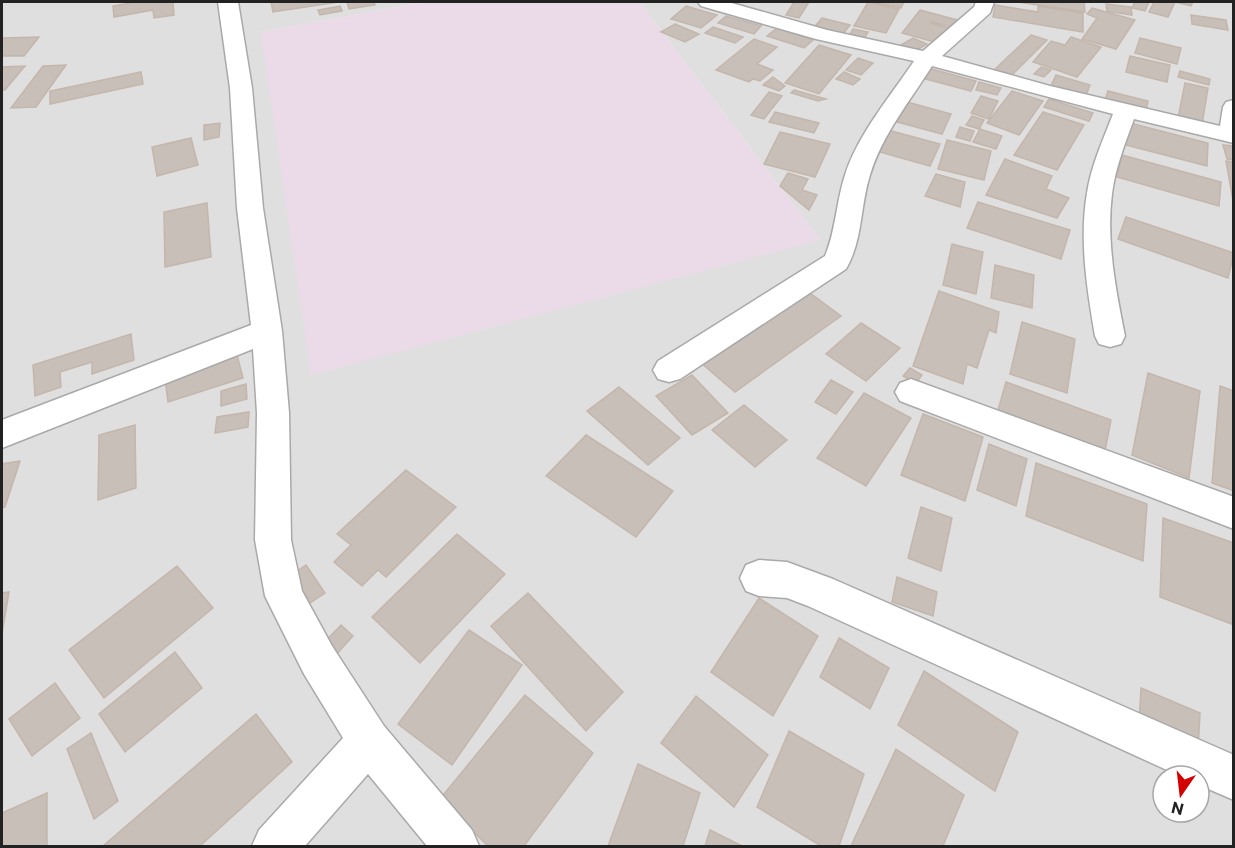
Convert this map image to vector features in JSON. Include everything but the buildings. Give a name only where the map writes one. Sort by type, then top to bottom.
[{"type":"street","points":[[228,2],[241,88],[250,208],[267,331],[273,413],[273,540],[284,597],[318,660],[369,741],[456,846]]},
{"type":"street","points":[[714,2],[823,35],[927,58],[1125,111],[1232,136],[1233,107]]},
{"type":"street","points":[[669,370],[836,262],[844,243],[857,176],[869,147],[927,58],[983,9],[985,2]]},
{"type":"street","points":[[1110,336],[1103,301],[1098,204],[1109,158],[1125,111]]},
{"type":"street","points":[[2,434],[267,331]]},
{"type":"street","points":[[911,392],[1233,513]]},
{"type":"street","points":[[759,578],[787,580],[819,592],[1233,778]]},
{"type":"street","points":[[275,846],[369,741]]},
{"type":"shaded area","points":[[2,2],[424,2],[261,32],[820,240],[639,2],[1233,2],[1233,846],[2,846]]},
{"type":"shaded area","points":[[424,2],[639,2],[820,240],[311,375],[261,32]]}]
